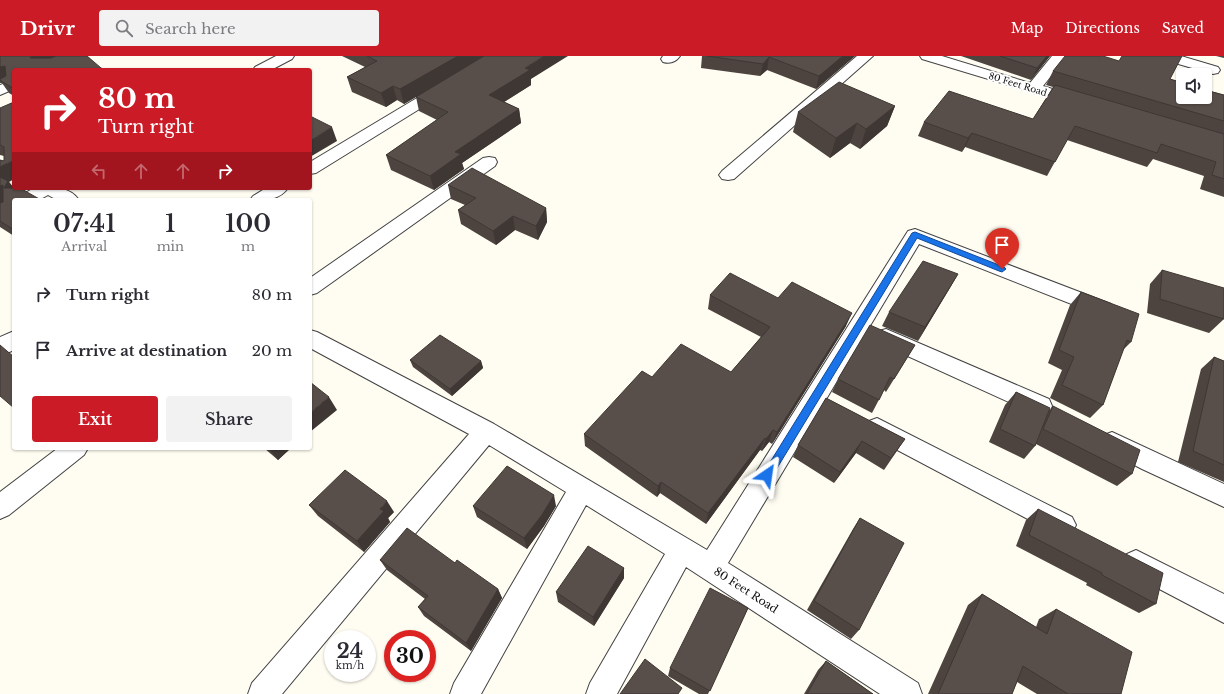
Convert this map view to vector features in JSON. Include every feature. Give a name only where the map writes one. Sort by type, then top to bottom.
[{"type":"street","points":[[264,68],[287,56]]},
{"type":"street","points":[[728,175],[866,56]]},
{"type":"street","name":"80 Feet Road","points":[[927,56],[1094,107]]},
{"type":"street","points":[[1033,89],[1060,56]]},
{"type":"street","points":[[1166,56],[1205,68]]},
{"type":"street","points":[[312,168],[457,80]]},
{"type":"street","points":[[0,90],[12,85]]},
{"type":"street","points":[[312,287],[489,162]]},
{"type":"street","points":[[30,198],[45,190]]},
{"type":"street","points":[[52,190],[66,198]]},
{"type":"street","points":[[262,198],[276,190]]},
{"type":"street","name":"80 Feet Road","points":[[907,694],[711,567],[837,407],[859,326],[915,235],[1124,317]]},
{"type":"street","points":[[859,326],[1021,396],[1062,416]]},
{"type":"street","points":[[312,339],[486,431],[711,567]]},
{"type":"street","points":[[0,348],[12,340]]},
{"type":"street","points":[[837,407],[1083,536]]},
{"type":"street","points":[[263,694],[486,431]]},
{"type":"street","points":[[1096,434],[1150,462],[1224,496]]},
{"type":"street","points":[[0,507],[73,450]]},
{"type":"street","points":[[465,694],[581,489]]},
{"type":"street","points":[[601,694],[682,549]]},
{"type":"street","points":[[1118,554],[1224,609]]},
{"type":"building","points":[[0,56],[31,56],[30,58],[51,58],[56,56],[87,56],[101,68],[12,68],[12,88],[0,80],[6,76],[5,66],[0,67]]},
{"type":"building","points":[[367,56],[458,56],[400,89],[393,86],[381,93],[347,77],[377,61]]},
{"type":"building","points":[[484,56],[544,56],[525,68],[530,70],[489,95],[519,109],[455,152],[461,154],[430,176],[386,155],[448,112],[416,97]]},
{"type":"building","points":[[707,56],[843,56],[819,76],[769,57],[763,64]]},
{"type":"building","points":[[1000,56],[1047,56],[1037,68]]},
{"type":"building","points":[[1065,56],[1103,56],[1119,61],[1122,56],[1182,56],[1170,79],[1176,81],[1176,104],[1212,104],[1212,92],[1224,95],[1224,121],[1053,71]]},
{"type":"building","points":[[839,82],[895,106],[866,129],[857,123],[836,138],[798,112]]},
{"type":"building","points":[[1055,85],[1224,134],[1224,179],[1212,175],[1216,162],[1161,144],[1157,153],[1075,126],[1055,162],[972,133],[968,138],[924,122],[949,91],[1033,119]]},
{"type":"building","points":[[12,103],[12,161],[0,167],[0,160],[4,161],[4,147],[0,145],[0,108]]},
{"type":"building","points":[[312,117],[332,127],[312,140]]},
{"type":"building","points":[[472,168],[546,208],[536,226],[513,216],[493,231],[458,210],[476,198],[448,185]]},
{"type":"building","points":[[0,177],[8,181],[4,188],[24,190],[38,198],[12,198],[12,229],[0,221],[0,203],[3,202],[3,185],[0,186]]},
{"type":"building","points":[[923,261],[958,274],[925,327],[889,312]]},
{"type":"building","points":[[1162,270],[1224,288],[1224,319],[1160,299]]},
{"type":"building","points":[[730,273],[778,298],[792,282],[852,313],[777,432],[773,430],[766,439],[765,438],[708,513],[661,482],[658,486],[584,434],[642,371],[652,377],[681,344],[731,372],[770,327],[710,295]]},
{"type":"building","points":[[1081,292],[1139,314],[1131,342],[1127,340],[1103,405],[1062,385],[1074,357],[1059,350]]},
{"type":"building","points":[[870,325],[915,345],[894,379],[890,377],[879,400],[838,379]]},
{"type":"building","points":[[440,335],[481,361],[450,389],[410,360]]},
{"type":"building","points":[[0,345],[12,355],[12,406],[0,396]]},
{"type":"building","points":[[1214,357],[1224,361],[1224,465],[1193,451]]},
{"type":"building","points":[[312,384],[329,397],[312,411]]},
{"type":"building","points":[[1016,392],[1050,408],[1035,446],[1000,429]]},
{"type":"building","points":[[826,398],[905,439],[891,458],[862,441],[840,472],[798,445]]},
{"type":"building","points":[[1053,406],[1140,450],[1132,474],[1043,429]]},
{"type":"building","points":[[507,466],[554,495],[542,515],[524,538],[473,506]]},
{"type":"building","points":[[345,470],[387,501],[380,509],[384,511],[357,541],[309,505]]},
{"type":"building","points":[[1038,509],[1163,573],[1156,604],[1102,575],[1102,573],[1029,535]]},
{"type":"building","points":[[860,518],[904,543],[859,630],[814,601]]},
{"type":"building","points":[[407,528],[455,563],[457,560],[498,589],[466,643],[418,607],[428,596],[380,560]]},
{"type":"building","points":[[588,546],[624,568],[593,617],[556,592]]},
{"type":"building","points":[[710,588],[748,608],[710,691],[670,668]]},
{"type":"building","points":[[982,594],[1047,634],[1056,609],[1132,652],[1121,694],[1068,694],[1023,666],[1012,694],[938,694]]},
{"type":"building","points":[[645,659],[682,688],[678,694],[620,694]]},
{"type":"building","points":[[826,661],[873,694],[807,694]]},
{"type":"route","points":[[767,475],[915,235],[1002,269]]}]
